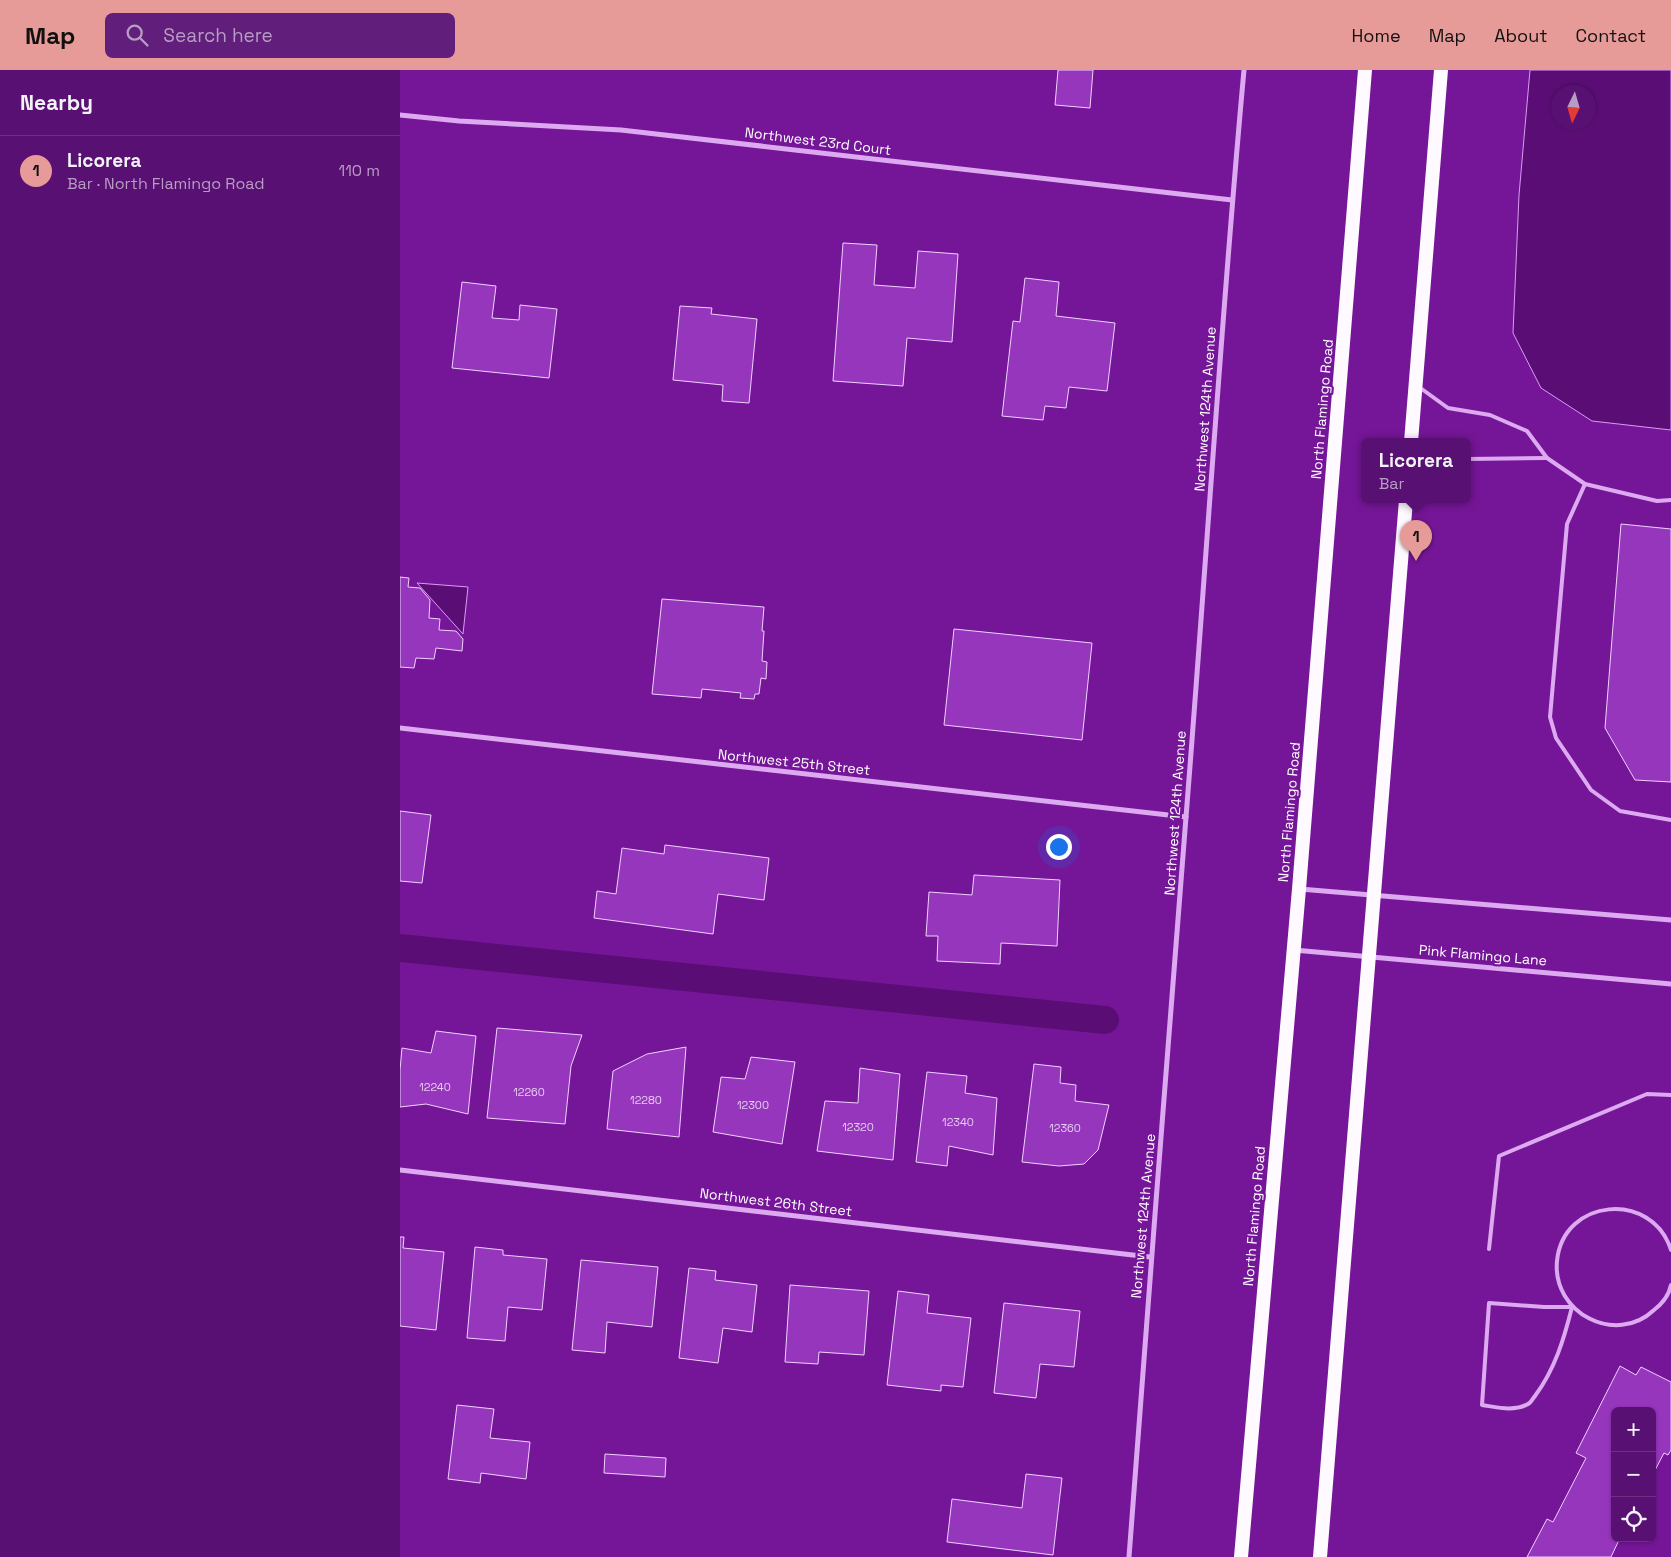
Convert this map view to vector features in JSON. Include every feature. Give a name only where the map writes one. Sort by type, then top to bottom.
[{"type":"highway","name":"North Flamingo Road","points":[[1241,1557],[1294,950],[1365,70]]},
{"type":"highway","points":[[1411,438],[1441,70]]},
{"type":"highway","points":[[1320,1557],[1407,507]]},
{"type":"street","name":"Northwest 124th Avenue","points":[[1129,1557],[1150,1257],[1186,817],[1232,200],[1244,70]]},
{"type":"street","name":"Northwest 23rd Court","points":[[400,115],[459,121],[621,130],[1232,200]]},
{"type":"street","name":"Northwest 25th Street","points":[[400,728],[1186,817]]},
{"type":"street","points":[[1299,889],[1671,920]]},
{"type":"street","name":"Pink Flamingo Lane","points":[[1294,950],[1671,984]]},
{"type":"street","name":"Northwest 26th Street","points":[[400,1170],[1150,1257]]},
{"type":"lane","points":[[1415,384],[1448,408],[1490,415],[1527,431],[1547,458],[1585,484],[1657,501],[1671,500]]},
{"type":"lane","points":[[1471,459],[1547,458]]},
{"type":"lane","points":[[1585,484],[1567,524],[1550,718],[1556,738],[1591,790],[1620,811],[1671,820]]},
{"type":"lane","points":[[1489,1249],[1498,1156],[1647,1094],[1671,1095]]},
{"type":"lane","points":[[1671,1250],[1670,1241],[1659,1227],[1646,1217],[1630,1210],[1613,1208],[1597,1211],[1582,1219],[1569,1230],[1561,1245],[1557,1261],[1557,1278],[1563,1293],[1572,1307],[1585,1317],[1600,1324],[1618,1326],[1634,1323],[1649,1315],[1661,1304],[1671,1285]]},
{"type":"lane","points":[[1489,1303],[1544,1308],[1572,1307],[1563,1343],[1553,1367],[1540,1389],[1528,1404],[1510,1409],[1482,1405],[1489,1303]]},
{"type":"shaded area","points":[[1530,70],[1671,70],[1671,430],[1592,421],[1541,388],[1513,333],[1519,195]]},
{"type":"shaded area","points":[[417,583],[468,587],[463,634]]},
{"type":"building","points":[[1058,70],[1093,70],[1090,108],[1055,105]]},
{"type":"building","points":[[843,243],[877,245],[874,285],[915,288],[918,251],[958,254],[952,342],[907,338],[903,386],[833,381]]},
{"type":"building","points":[[1025,278],[1059,282],[1056,316],[1115,323],[1107,391],[1069,387],[1066,408],[1045,406],[1043,420],[1002,416],[1013,321],[1020,322]]},
{"type":"building","points":[[462,282],[496,286],[492,318],[519,320],[520,305],[557,309],[549,378],[452,368]]},
{"type":"building","points":[[680,306],[712,308],[711,314],[757,319],[749,403],[722,401],[723,385],[673,380]]},
{"type":"building","points":[[1621,524],[1671,529],[1671,782],[1635,780],[1605,728]]},
{"type":"building","points":[[400,577],[409,578],[408,587],[420,588],[430,600],[429,618],[440,619],[439,630],[456,631],[463,639],[462,651],[436,648],[434,659],[416,658],[414,668],[400,667]]},
{"type":"building","points":[[662,599],[764,607],[762,661],[767,662],[766,679],[761,678],[759,694],[755,694],[754,699],[740,698],[741,693],[702,689],[701,698],[652,694]]},
{"type":"building","points":[[954,629],[1092,643],[1082,740],[944,725]]},
{"type":"building","points":[[400,811],[431,815],[422,883],[400,881]]},
{"type":"building","points":[[665,845],[769,858],[764,900],[718,894],[713,934],[594,918],[597,891],[616,894],[622,848],[664,854]]},
{"type":"building","points":[[974,875],[1060,880],[1057,946],[1001,943],[1000,964],[937,961],[938,936],[926,936],[929,892],[972,895]]},
{"type":"building","points":[[497,1028],[582,1035],[571,1066],[565,1124],[487,1118]]},
{"type":"building","points":[[436,1031],[476,1036],[468,1114],[426,1104],[400,1107],[402,1048],[431,1053]]},
{"type":"building","points":[[686,1047],[679,1137],[607,1129],[613,1071],[647,1054]]},
{"type":"building","points":[[751,1057],[795,1062],[782,1144],[713,1132],[721,1077],[745,1079]]},
{"type":"building","points":[[1034,1064],[1061,1067],[1060,1083],[1076,1085],[1075,1101],[1109,1105],[1098,1150],[1084,1164],[1059,1166],[1022,1162]]},
{"type":"building","points":[[860,1068],[900,1074],[893,1160],[817,1151],[825,1101],[858,1103]]},
{"type":"building","points":[[927,1072],[967,1076],[965,1093],[997,1098],[993,1155],[949,1146],[947,1166],[916,1162]]},
{"type":"building","points":[[400,1237],[404,1237],[403,1248],[444,1252],[436,1330],[400,1326]]},
{"type":"building","points":[[475,1247],[503,1250],[503,1255],[547,1259],[542,1310],[508,1307],[505,1341],[467,1338]]},
{"type":"building","points":[[581,1260],[658,1267],[652,1327],[607,1322],[605,1353],[572,1350]]},
{"type":"building","points":[[689,1268],[716,1271],[715,1280],[757,1285],[752,1332],[723,1328],[718,1363],[679,1358]]},
{"type":"building","points":[[790,1285],[869,1291],[864,1355],[819,1352],[818,1364],[785,1362]]},
{"type":"building","points":[[898,1291],[929,1295],[927,1313],[971,1318],[963,1387],[941,1385],[941,1391],[887,1385]]},
{"type":"building","points":[[1004,1303],[1080,1311],[1074,1367],[1040,1364],[1036,1398],[994,1393]]},
{"type":"building","points":[[1620,1366],[1636,1375],[1641,1367],[1671,1382],[1671,1450],[1668,1455],[1664,1453],[1656,1468],[1656,1407],[1611,1407],[1611,1542],[1618,1542],[1611,1557],[1527,1557],[1547,1519],[1553,1522],[1586,1458],[1576,1453]]},
{"type":"building","points":[[457,1405],[494,1409],[490,1438],[530,1442],[526,1479],[481,1473],[480,1483],[448,1479]]},
{"type":"building","points":[[605,1454],[666,1458],[665,1477],[604,1473]]},
{"type":"building","points":[[1026,1474],[1062,1478],[1053,1555],[947,1542],[952,1499],[1022,1508]]},
{"type":"waterway","points":[[400,948],[1105,1020]]},
{"type":"place","name":"Licorera","points":[[1416,561]]}]
